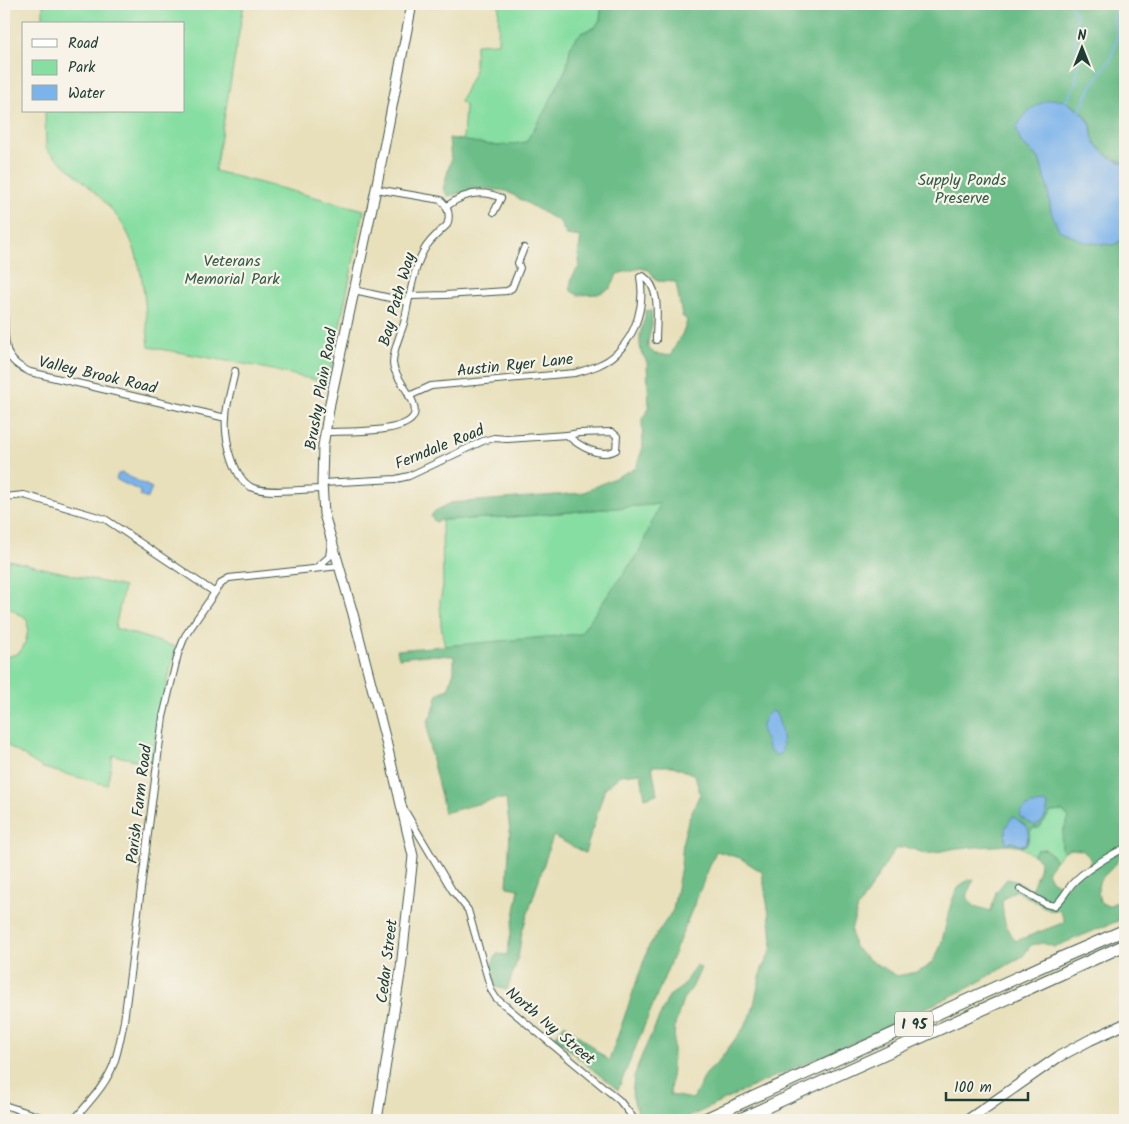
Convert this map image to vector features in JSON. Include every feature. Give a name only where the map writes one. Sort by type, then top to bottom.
[{"type":"highway","name":"I 95","points":[[704,1120],[1125,930]]},
{"type":"highway","name":"I 95","points":[[738,1120],[1125,944]]},
{"type":"main road","name":"Brushy Plain Road","points":[[402,806],[340,566],[324,514],[322,486],[325,432],[376,189],[412,4]]},
{"type":"main road","name":"Cedar Street","points":[[377,1120],[401,968],[413,856],[402,806]]},
{"type":"main road","points":[[968,1120],[1058,1057],[1125,1024]]},
{"type":"street","points":[[376,189],[431,197],[442,200],[447,206],[464,196],[491,194],[501,198],[494,212]]},
{"type":"street","name":"Bay Path Way","points":[[325,432],[379,430],[402,425],[413,417],[415,411],[414,404],[394,372],[394,353],[423,251],[433,237],[448,225],[449,214],[447,206]]},
{"type":"street","points":[[354,290],[410,299],[507,291],[512,288],[520,268],[518,263],[524,248]]},
{"type":"street","name":"Austin Ryer Lane","points":[[409,396],[431,386],[575,372],[590,369],[601,364],[617,353],[636,323],[642,302],[640,277],[643,276],[647,279],[654,292],[656,340]]},
{"type":"street","name":"Valley Brook Road","points":[[4,286],[7,357],[18,367],[30,372],[226,418]]},
{"type":"street","points":[[226,418],[235,371]]},
{"type":"street","name":"Ferndale Road","points":[[226,418],[235,468],[243,482],[254,488],[267,490],[396,479],[409,476],[483,441],[494,438],[506,439],[612,432],[617,436],[616,450],[612,452],[591,451],[576,443],[567,435]]},
{"type":"street","points":[[4,497],[24,495],[105,519],[214,592]]},
{"type":"street","points":[[312,570],[320,566],[329,557],[331,538]]},
{"type":"street","name":"Parish Farm Road","points":[[74,1120],[107,1077],[116,1056],[124,1021],[163,716],[178,654],[185,636],[214,592],[222,582],[230,578],[340,566]]},
{"type":"street","name":"North Ivy Street","points":[[402,806],[452,890],[468,910],[491,990],[496,998],[619,1100],[634,1120]]},
{"type":"street","points":[[1020,889],[1046,904],[1054,906],[1059,903],[1073,883],[1083,874],[1125,848]]},
{"type":"street","points":[[4,1105],[50,1120]]},
{"type":"green space","name":"Veterans Memorial Park","points":[[43,4],[244,4],[215,171],[364,210],[328,383],[255,366],[149,347],[141,275],[134,247],[113,211],[46,149],[45,112],[185,112],[185,22],[43,22]]},
{"type":"green space","points":[[499,4],[602,4],[600,20],[595,27],[581,33],[571,44],[567,67],[526,143],[498,146],[463,141],[465,105],[460,102],[474,72],[476,44],[498,43]]},
{"type":"green space","name":"Supply Ponds Preserve","points":[[602,4],[1125,4],[1125,164],[1105,154],[1098,148],[1094,142],[1091,125],[1087,117],[1065,101],[1021,143],[1039,158],[1048,190],[1051,212],[1113,245],[1125,239],[1125,854],[1120,857],[1102,878],[1098,889],[1100,902],[1108,906],[1125,898],[1125,918],[1054,947],[1043,943],[1031,945],[1023,956],[972,986],[842,1048],[762,1082],[681,1120],[644,1120],[636,1109],[632,1094],[634,1077],[669,996],[682,987],[696,965],[701,968],[692,988],[683,999],[675,1025],[670,1095],[693,1099],[706,1074],[718,1062],[745,1026],[753,1009],[762,969],[772,948],[771,927],[762,872],[740,858],[716,851],[618,1090],[555,1037],[565,1024],[609,1061],[649,946],[673,910],[681,866],[683,840],[689,818],[700,794],[695,775],[673,766],[652,766],[657,794],[645,798],[641,773],[621,775],[605,788],[585,853],[553,836],[522,932],[518,958],[507,990],[496,987],[490,968],[497,954],[507,955],[519,889],[507,887],[510,831],[506,799],[496,799],[444,813],[428,735],[428,724],[437,696],[441,692],[448,690],[454,671],[454,656],[426,655],[399,658],[397,650],[580,634],[639,552],[660,504],[435,522],[431,516],[435,511],[451,503],[582,493],[636,468],[643,447],[642,419],[649,409],[647,362],[641,352],[640,344],[645,310],[651,311],[652,325],[648,348],[655,354],[671,355],[686,325],[687,320],[682,316],[676,282],[657,281],[649,270],[640,268],[617,274],[611,288],[598,294],[578,295],[571,291],[571,281],[580,266],[578,255],[581,237],[566,235],[560,222],[506,191],[481,188],[448,196],[443,189],[451,160],[449,138],[498,146],[526,142],[547,107],[567,67],[571,44],[581,33],[595,27],[600,20]],"holes":[[[1062,811],[1069,818],[1062,839],[1063,852],[1069,849],[1082,850],[1091,859],[1089,867],[1080,872],[1064,888],[1051,880],[1047,872],[1056,860],[1046,849],[1037,850],[1033,855],[1040,860],[1039,870],[1031,890],[1015,881],[1007,879],[996,892],[991,911],[974,906],[966,896],[974,879],[963,883],[956,892],[951,905],[940,948],[933,960],[924,969],[897,976],[868,959],[854,947],[851,930],[858,908],[895,849],[906,847],[927,854],[957,848],[1011,845],[1021,847],[1027,844],[1031,830],[1039,828],[1051,812]],[[1016,890],[1049,910],[1060,911],[1065,922],[1016,941],[1007,927],[1002,900]]]},
{"type":"green space","points":[[661,504],[639,552],[580,634],[445,647],[441,625],[440,601],[443,586],[442,520],[513,517]]},
{"type":"green space","points":[[9,560],[124,587],[115,628],[176,647],[159,715],[152,764],[113,755],[107,785],[43,768],[5,744],[4,658],[19,653],[26,641],[28,628],[27,619],[4,605]]},
{"type":"green space","points":[[1062,811],[1069,818],[1064,829],[1063,852],[1056,860],[1046,849],[1037,850],[1033,855],[1021,847],[1027,844],[1030,831],[1034,828],[1039,828],[1051,812]]},
{"type":"water","points":[[1051,99],[1065,101],[1084,114],[1091,125],[1095,144],[1112,159],[1125,164],[1125,239],[1113,245],[1084,242],[1059,230],[1051,212],[1048,190],[1039,158],[1021,143],[1016,128],[1020,122],[1030,110]]},
{"type":"water","points":[[122,473],[152,488],[148,498],[144,498],[140,495],[140,491],[116,479],[118,474]]},
{"type":"water","points":[[772,711],[777,716],[782,737],[782,752],[777,756],[768,749],[762,732],[762,724],[768,713]]},
{"type":"water","points":[[1043,803],[1048,805],[1045,818],[1035,826],[1020,817],[1025,808]]},
{"type":"water","points":[[1012,817],[1028,828],[1029,833],[1026,844],[1019,845],[1012,842],[1006,844],[1005,828]]},
{"type":"waterway","points":[[1066,101],[1076,83],[1078,62],[1075,36],[1076,15],[1070,4]]},
{"type":"waterway","points":[[1079,113],[1091,86],[1111,59],[1117,38],[1113,16],[1116,4]]}]
